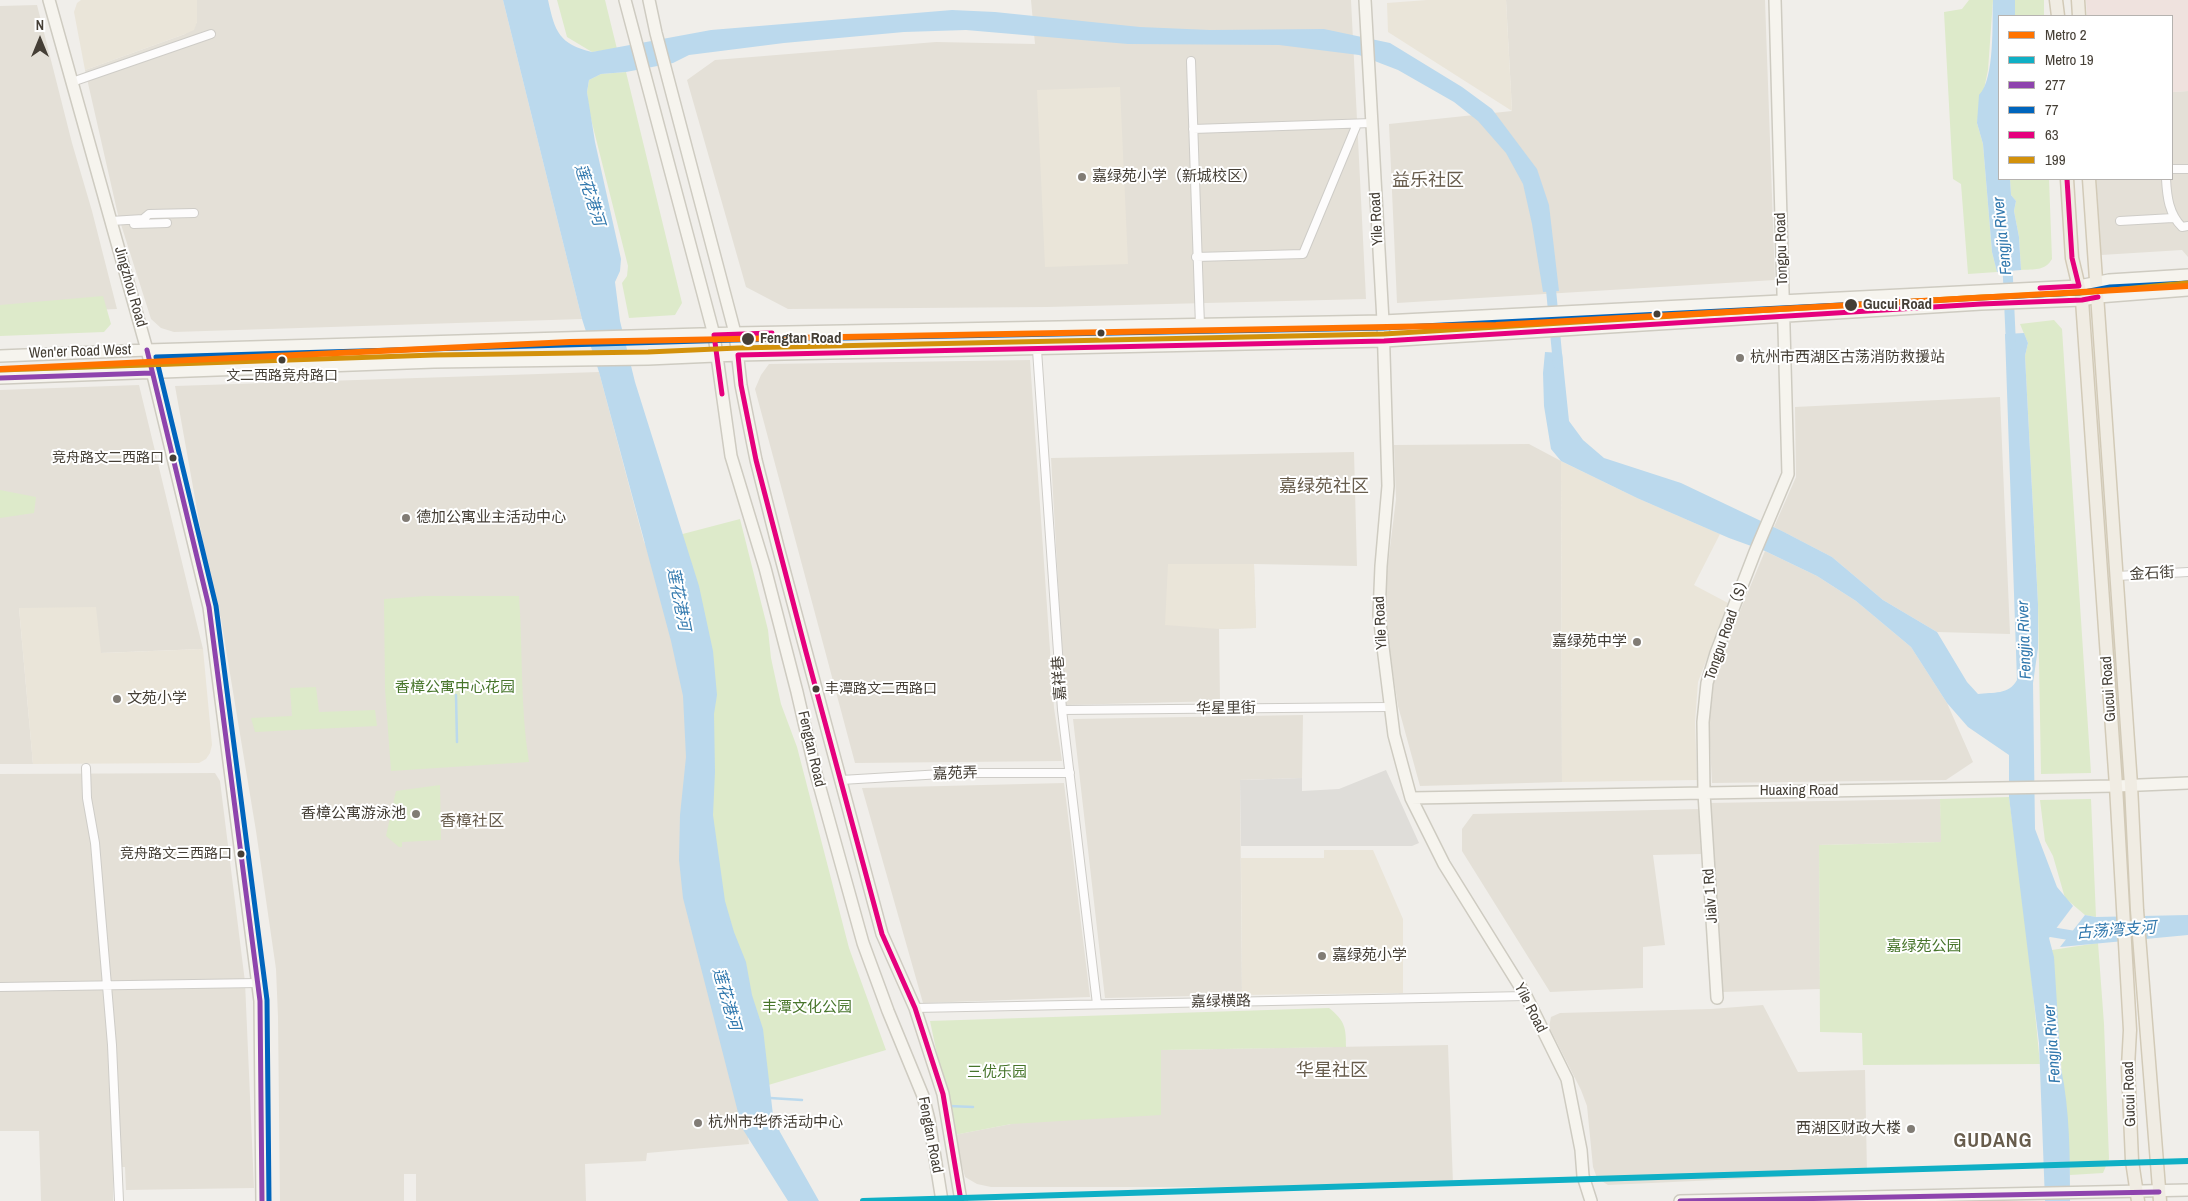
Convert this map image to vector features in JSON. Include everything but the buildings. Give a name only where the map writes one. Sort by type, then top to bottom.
[{"type":"main road","name":"Jingzhou Road","points":[[49,0],[147,350],[209,607],[260,1002],[262,1201]]},
{"type":"main road","name":"Fengtan Road","points":[[625,0],[714,336],[731,456],[765,568],[798,692],[815,770],[863,943],[888,1011],[924,1096],[942,1201]]},
{"type":"main road","name":"Fengtan Road","points":[[649,0],[735,334],[741,385],[756,460],[882,934],[916,1008],[943,1094],[961,1201]]},
{"type":"main road","name":"Yile Road","points":[[1365,0],[1384,341],[1388,486],[1378,615],[1394,735],[1411,798],[1444,864],[1526,996],[1567,1079],[1581,1150],[1583,1176],[1591,1201]]},
{"type":"main road","name":"Tongpu Road","points":[[1755,552],[1788,474],[1775,0]]},
{"type":"main road","points":[[2056,0],[2058,15]]},
{"type":"main road","points":[[2078,0],[2079,15]]},
{"type":"main road","name":"Gucui Road","points":[[2067,180],[2072,258],[2082,300],[2116,786],[2130,1030],[2128,1067],[2132,1161],[2138,1196]]},
{"type":"main road","name":"Gucui Road","points":[[2089,180],[2131,785],[2137,910],[2159,1196]]},
{"type":"main road","name":"Wen'er Road West","points":[[0,356],[641,336],[1383,321],[2079,286],[2109,280],[2188,275]]},
{"type":"main road","name":"Wen'er Road West","points":[[0,378],[588,359],[1384,341],[1981,304],[2082,300],[2188,290]]},
{"type":"main road","name":"Tongpu Road（S）","points":[[1704,793],[1703,722],[1707,683],[1716,653],[1755,552]]},
{"type":"main road","name":"Huaxing Road","points":[[1411,798],[2116,786],[2188,783]]},
{"type":"main road","name":"Jialv 1 Rd","points":[[1704,793],[1718,998]]},
{"type":"main road","points":[[1680,1201],[2082,1193],[2159,1196],[2188,1190]]},
{"type":"street","points":[[72,82],[211,34]]},
{"type":"street","points":[[1191,61],[1196,257],[1200,326]]},
{"type":"street","points":[[1193,129],[1372,123]]},
{"type":"street","points":[[1196,257],[1303,254],[1357,124]]},
{"type":"street","points":[[2173,169],[2188,169]]},
{"type":"street","points":[[2166,180],[2173,218],[2182,227],[2188,226]]},
{"type":"street","points":[[112,223],[143,219],[149,214],[194,213]]},
{"type":"street","points":[[2120,221],[2173,218]]},
{"type":"street","points":[[112,223],[168,224]]},
{"type":"street","name":"嘉祥巷","points":[[1038,350],[1062,710],[1097,1004]]},
{"type":"street","name":"金石街","points":[[2117,576],[2188,572]]},
{"type":"street","name":"华星里街","points":[[1062,710],[1390,707]]},
{"type":"street","points":[[86,768],[87,798],[95,843],[107,984],[119,1201]]},
{"type":"street","name":"嘉苑弄","points":[[841,780],[959,773],[1070,773]]},
{"type":"street","points":[[0,987],[258,982]]},
{"type":"street","name":"嘉绿横路","points":[[916,1008],[1526,996]]},
{"type":"shaded area","points":[[81,0],[197,0],[197,22],[194,30],[185,34],[85,70],[74,12],[77,3]]},
{"type":"shaded area","points":[[197,0],[503,0],[582,319],[174,332],[161,328],[151,319],[118,215],[85,70],[185,34],[197,22]]},
{"type":"shaded area","points":[[1031,0],[1351,0],[1366,299],[1047,307],[788,309],[746,287],[687,80],[715,60],[936,42],[1035,44]]},
{"type":"shaded area","points":[[1427,0],[1506,0],[1512,111],[1388,32],[1387,3]]},
{"type":"shaded area","points":[[1506,0],[1765,0],[1775,280],[1397,303],[1389,124],[1512,111]]},
{"type":"shaded area","points":[[2086,0],[2188,0],[2188,91],[2173,92],[2173,15],[2087,15]]},
{"type":"shaded area","points":[[37,5],[117,309],[0,314],[0,6]]},
{"type":"shaded area","name":"嘉绿苑小学（新城校区）","points":[[1120,87],[1128,264],[1045,267],[1037,90]]},
{"type":"shaded area","points":[[2188,91],[2188,257],[2182,250],[2101,255],[2096,180],[2173,180],[2173,92]]},
{"type":"shaded area","points":[[1030,360],[1054,708],[1062,761],[855,763],[755,389],[761,375],[769,364]]},
{"type":"shaded area","points":[[599,372],[644,542],[666,578],[690,712],[749,1144],[647,1153],[646,1161],[585,1164],[586,1201],[416,1201],[416,1174],[404,1174],[404,1201],[280,1201],[276,969],[256,831],[221,619],[206,560],[175,386]]},
{"type":"shaded area","points":[[139,385],[203,649],[101,653],[19,608],[33,764],[0,764],[0,390]]},
{"type":"shaded area","points":[[2000,397],[2010,634],[1937,632],[1883,600],[1832,557],[1774,527],[1796,477],[1795,407]]},
{"type":"shaded area","points":[[1529,444],[1561,461],[1562,782],[1420,786],[1398,706],[1385,620],[1387,572],[1396,499],[1394,445]]},
{"type":"shaded area","points":[[1354,452],[1357,566],[1254,564],[1256,628],[1219,629],[1220,701],[1065,705],[1051,458]]},
{"type":"shaded area","name":"嘉绿苑中学","points":[[1561,461],[1637,498],[1720,534],[1694,585],[1728,603],[1698,682],[1695,722],[1697,780],[1562,782]]},
{"type":"shaded area","points":[[1765,551],[1817,576],[1856,601],[1911,647],[1947,703],[1973,762],[1946,780],[1712,783],[1709,724],[1714,680],[1728,640]]},
{"type":"shaded area","points":[[1168,564],[1254,564],[1256,628],[1219,629],[1165,625]]},
{"type":"shaded area","name":"文苑小学","points":[[96,607],[101,653],[203,649],[212,745],[206,759],[199,763],[33,764],[19,608]]},
{"type":"shaded area","points":[[1303,715],[1302,778],[1240,780],[1242,995],[1105,998],[1073,719]]},
{"type":"shaded area","points":[[1386,770],[1419,843],[1412,846],[1241,846],[1240,780],[1302,778],[1302,791],[1339,789]]},
{"type":"shaded area","points":[[215,773],[220,781],[245,982],[254,1188],[126,1190],[125,1167],[113,1167],[113,1201],[41,1201],[39,1131],[0,1131],[0,774]]},
{"type":"shaded area","points":[[1064,783],[1090,997],[923,1003],[862,788]]},
{"type":"shaded area","points":[[1940,799],[1942,842],[1819,845],[1820,989],[1722,992],[1709,803]]},
{"type":"shaded area","points":[[1700,809],[1701,854],[1653,855],[1665,945],[1643,947],[1643,988],[1550,992],[1462,851],[1462,829],[1473,814]]},
{"type":"shaded area","name":"嘉绿苑小学","points":[[1324,850],[1373,850],[1403,919],[1403,993],[1242,995],[1241,858],[1324,858]]},
{"type":"shaded area","points":[[1763,1005],[1798,1072],[1865,1070],[1867,1173],[1608,1185],[1597,1178],[1593,1167],[1587,1106],[1581,1090],[1549,1027],[1551,1017],[1560,1013],[1711,1009]]},
{"type":"shaded area","points":[[1448,1045],[1453,1184],[991,1187],[977,1184],[965,1177],[954,1135],[1011,1124],[1161,1050]]},
{"type":"green space","points":[[557,0],[605,0],[617,49],[592,52],[567,37]]},
{"type":"green space","points":[[1969,0],[1993,0],[1988,70],[1977,123],[1983,144],[1992,252],[1997,272],[1968,274],[1961,184],[1953,179],[1944,12],[1962,9]]},
{"type":"green space","points":[[2015,0],[2044,0],[2044,15],[2015,15]]},
{"type":"green space","points":[[626,72],[682,303],[675,315],[629,318],[622,283],[627,276],[628,266],[589,111],[587,92],[589,80],[601,74]]},
{"type":"green space","points":[[2010,180],[2049,180],[2052,259],[2046,266],[2021,270],[2019,237],[2014,211],[2016,201],[2011,195]]},
{"type":"green space","points":[[103,296],[111,324],[104,332],[0,336],[0,305]]},
{"type":"green space","points":[[2054,320],[2062,329],[2091,773],[2041,774],[2038,604],[2025,356],[2028,343],[2020,324]]},
{"type":"green space","points":[[0,490],[36,497],[34,513],[0,518]]},
{"type":"green space","name":"丰潭文化公园","points":[[740,519],[768,630],[771,658],[781,704],[797,747],[849,948],[886,1050],[765,1086],[714,889],[675,536]]},
{"type":"green space","name":"香樟公寓中心花园","points":[[426,596],[519,596],[523,700],[529,762],[391,771],[385,689],[384,599]]},
{"type":"green space","points":[[316,687],[319,712],[375,710],[377,726],[255,732],[251,718],[292,716],[290,688]]},
{"type":"green space","name":"香樟公寓游泳池","points":[[440,785],[441,840],[402,842],[402,847],[399,847],[386,836],[396,791]]},
{"type":"green space","name":"嘉绿苑公园","points":[[2009,797],[2027,929],[2040,1064],[1863,1065],[1862,1033],[1820,1032],[1819,845],[1941,842],[1940,799]]},
{"type":"green space","points":[[2091,799],[2096,917],[2085,915],[2065,898],[2053,856],[2045,841],[2040,800]]},
{"type":"green space","points":[[2098,943],[2104,1024],[2109,1159],[2103,1173],[2070,1175],[2052,950]]},
{"type":"green space","name":"三优乐园","points":[[1329,1008],[1344,1025],[1346,1047],[1161,1050],[1161,1115],[1011,1124],[954,1135],[930,1021]]},
{"type":"water","name":"莲花港河","points":[[503,0],[548,0],[553,20],[560,35],[572,45],[592,52],[711,30],[952,10],[995,12],[1140,27],[1210,30],[1324,29],[1390,43],[1462,87],[1492,109],[1537,169],[1549,205],[1559,291],[1543,292],[1532,224],[1523,184],[1506,153],[1478,121],[1454,102],[1398,70],[1359,55],[1279,45],[1128,44],[966,30],[904,32],[784,43],[689,55],[673,63],[626,72],[601,74],[589,80],[587,92],[595,142],[621,259],[620,271],[615,282],[620,321],[635,382],[699,586],[713,651],[717,695],[714,714],[715,772],[713,815],[725,901],[734,932],[746,962],[752,995],[763,1029],[773,1115],[780,1132],[819,1201],[788,1201],[742,1128],[683,898],[679,860],[680,815],[686,757],[683,696],[671,641],[599,372],[582,319]]},
{"type":"water","points":[[1993,0],[2015,0],[2015,15],[1998,15],[1998,180],[2010,180],[2011,195],[2016,201],[2014,211],[2019,237],[2021,270],[1997,272],[1992,252],[1983,144],[1977,123],[1979,95],[1988,76]]},
{"type":"water","points":[[2024,333],[2028,343],[2025,356],[2038,604],[2038,648],[2033,683],[2035,829],[2057,887],[2073,906],[2049,938],[2054,957],[2061,1068],[2068,1117],[2070,1201],[2045,1201],[2039,1043],[2009,797],[2009,755],[1968,727],[1947,703],[1911,647],[1856,601],[1817,576],[1765,551],[1729,538],[1637,498],[1561,461],[1551,449],[1544,406],[1543,373],[1545,352],[1562,353],[1569,421],[1583,440],[1604,458],[1681,483],[1832,557],[1883,600],[1937,632],[1967,682],[1978,694],[2000,692],[2010,688],[2017,680],[2005,334]]},
{"type":"water","points":[[2085,915],[2096,917],[2188,915],[2188,935],[2060,947]]},
{"type":"waterway","name":"Fengjia River","points":[[2007,257],[2011,345]]},
{"type":"waterway","points":[[1550,279],[1558,364]]},
{"type":"waterway","points":[[456,695],[457,742]]},
{"type":"waterway","name":"古荡湾支河","points":[[2045,931],[2081,937]]},
{"type":"waterway","points":[[770,1098],[802,1100]]},
{"type":"waterway","points":[[949,1106],[973,1107]]},
{"type":"metro line","name":"2","points":[[0,369],[570,342],[1496,325],[2188,286]]},
{"type":"metro line","name":"19","points":[[863,1201],[2188,1161]]},
{"type":"transit line","name":"63","points":[[2040,288],[2079,286],[2072,258],[2067,180]]},
{"type":"transit line","name":"199","points":[[0,370],[434,355],[648,352],[738,348],[1384,334],[1981,297],[2081,293],[2187,283]]},
{"type":"transit line","name":"77","points":[[269,1201],[267,1000],[216,606],[156,357],[735,340],[1383,328],[2079,293],[2110,287],[2188,283]]},
{"type":"transit line","name":"63","points":[[961,1201],[943,1094],[915,1008],[882,934],[806,652],[756,460],[741,385],[738,355],[1384,341],[1981,304],[2082,300],[2098,297]]},
{"type":"transit line","name":"63","points":[[722,394],[714,335],[772,333]]},
{"type":"transit line","name":"277","points":[[147,350],[209,607],[260,1001],[262,1201]]},
{"type":"transit line","name":"277","points":[[0,378],[152,373]]},
{"type":"transit line","name":"277","points":[[1680,1201],[2159,1192]]},
{"type":"place","name":"嘉绿苑小学（新城校区）","points":[[1082,177]]},
{"type":"place","name":"Gucui Road","points":[[1851,305]]},
{"type":"place","name":"Fengtan Road","points":[[748,339]]},
{"type":"place","name":"杭州市西湖区古荡消防救援站","points":[[1740,358]]},
{"type":"place","name":"文二西路竞舟路口","points":[[282,360]]},
{"type":"place","name":"竞舟路文二西路口","points":[[173,458]]},
{"type":"place","name":"德加公寓业主活动中心","points":[[406,518]]},
{"type":"place","name":"嘉绿苑中学","points":[[1637,642]]},
{"type":"place","name":"丰潭路文二西路口","points":[[816,689]]},
{"type":"place","name":"文苑小学","points":[[117,699]]},
{"type":"place","name":"香樟公寓游泳池","points":[[416,814]]},
{"type":"place","name":"竞舟路文三西路口","points":[[241,854]]},
{"type":"place","name":"嘉绿苑小学","points":[[1322,956]]},
{"type":"place","name":"杭州市华侨活动中心","points":[[698,1123]]},
{"type":"place","name":"西湖区财政大楼","points":[[1911,1129]]},
{"type":"district","name":"益乐社区","points":[[1428,181]]},
{"type":"district","name":"嘉绿苑社区","points":[[1324,487]]},
{"type":"district","name":"香樟社区","points":[[472,822]]},
{"type":"district","name":"华星社区","points":[[1332,1071]]},
{"type":"district","name":"GUDANG","points":[[1993,1142]]}]
